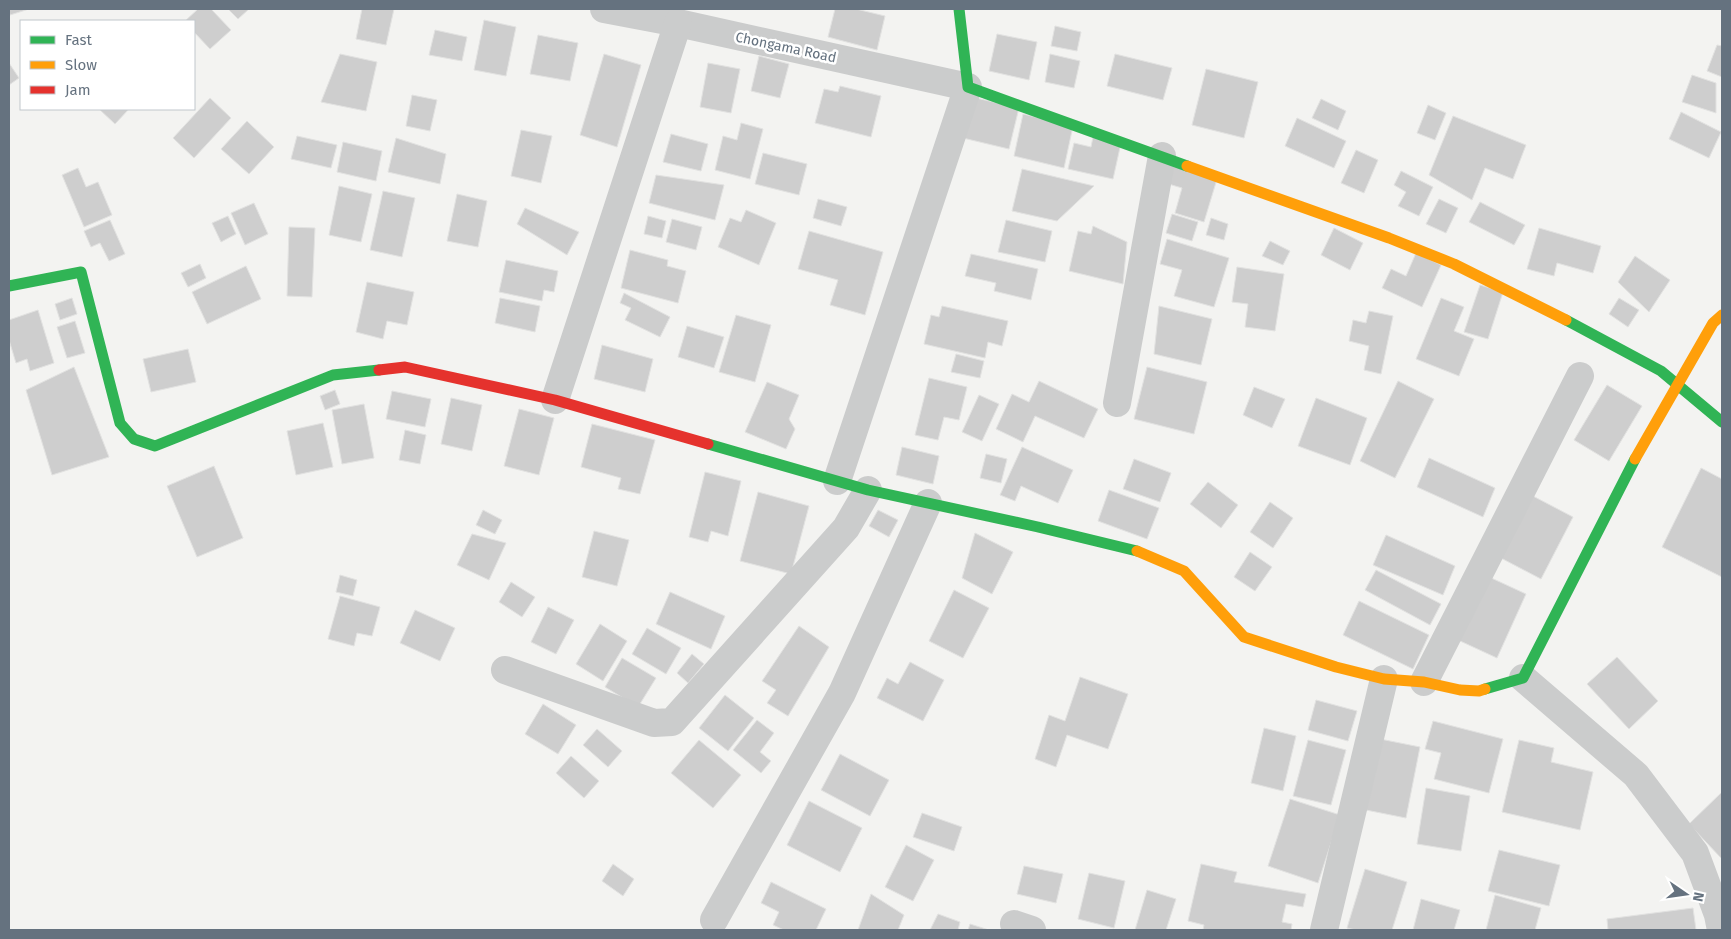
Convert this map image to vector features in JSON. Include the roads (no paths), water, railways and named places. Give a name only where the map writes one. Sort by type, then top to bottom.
[{"type":"street","name":"Chongama Road","points":[[604,9],[678,23],[968,87]]},
{"type":"street","points":[[837,481],[968,87],[959,9]]},
{"type":"street","points":[[554,400],[678,23]]},
{"type":"street","points":[[968,87],[1389,238],[1454,264],[1612,344],[1661,372],[1722,422]]},
{"type":"street","points":[[1117,403],[1162,156]]},
{"type":"street","points":[[9,286],[81,272],[120,423],[134,439],[155,446],[334,375],[405,367],[554,400],[868,490],[1038,527],[1136,551],[1184,571],[1244,637],[1336,667],[1384,679],[1424,682],[1460,690],[1479,691],[1523,678],[1632,464],[1714,323],[1722,315]]},
{"type":"street","points":[[1424,682],[1580,376]]},
{"type":"street","points":[[504,670],[654,723],[672,722],[846,528],[868,490]]},
{"type":"street","points":[[714,920],[842,693],[928,503]]},
{"type":"street","points":[[1523,678],[1636,774],[1695,852],[1718,915],[1721,930]]},
{"type":"street","points":[[1324,930],[1384,679]]}]
